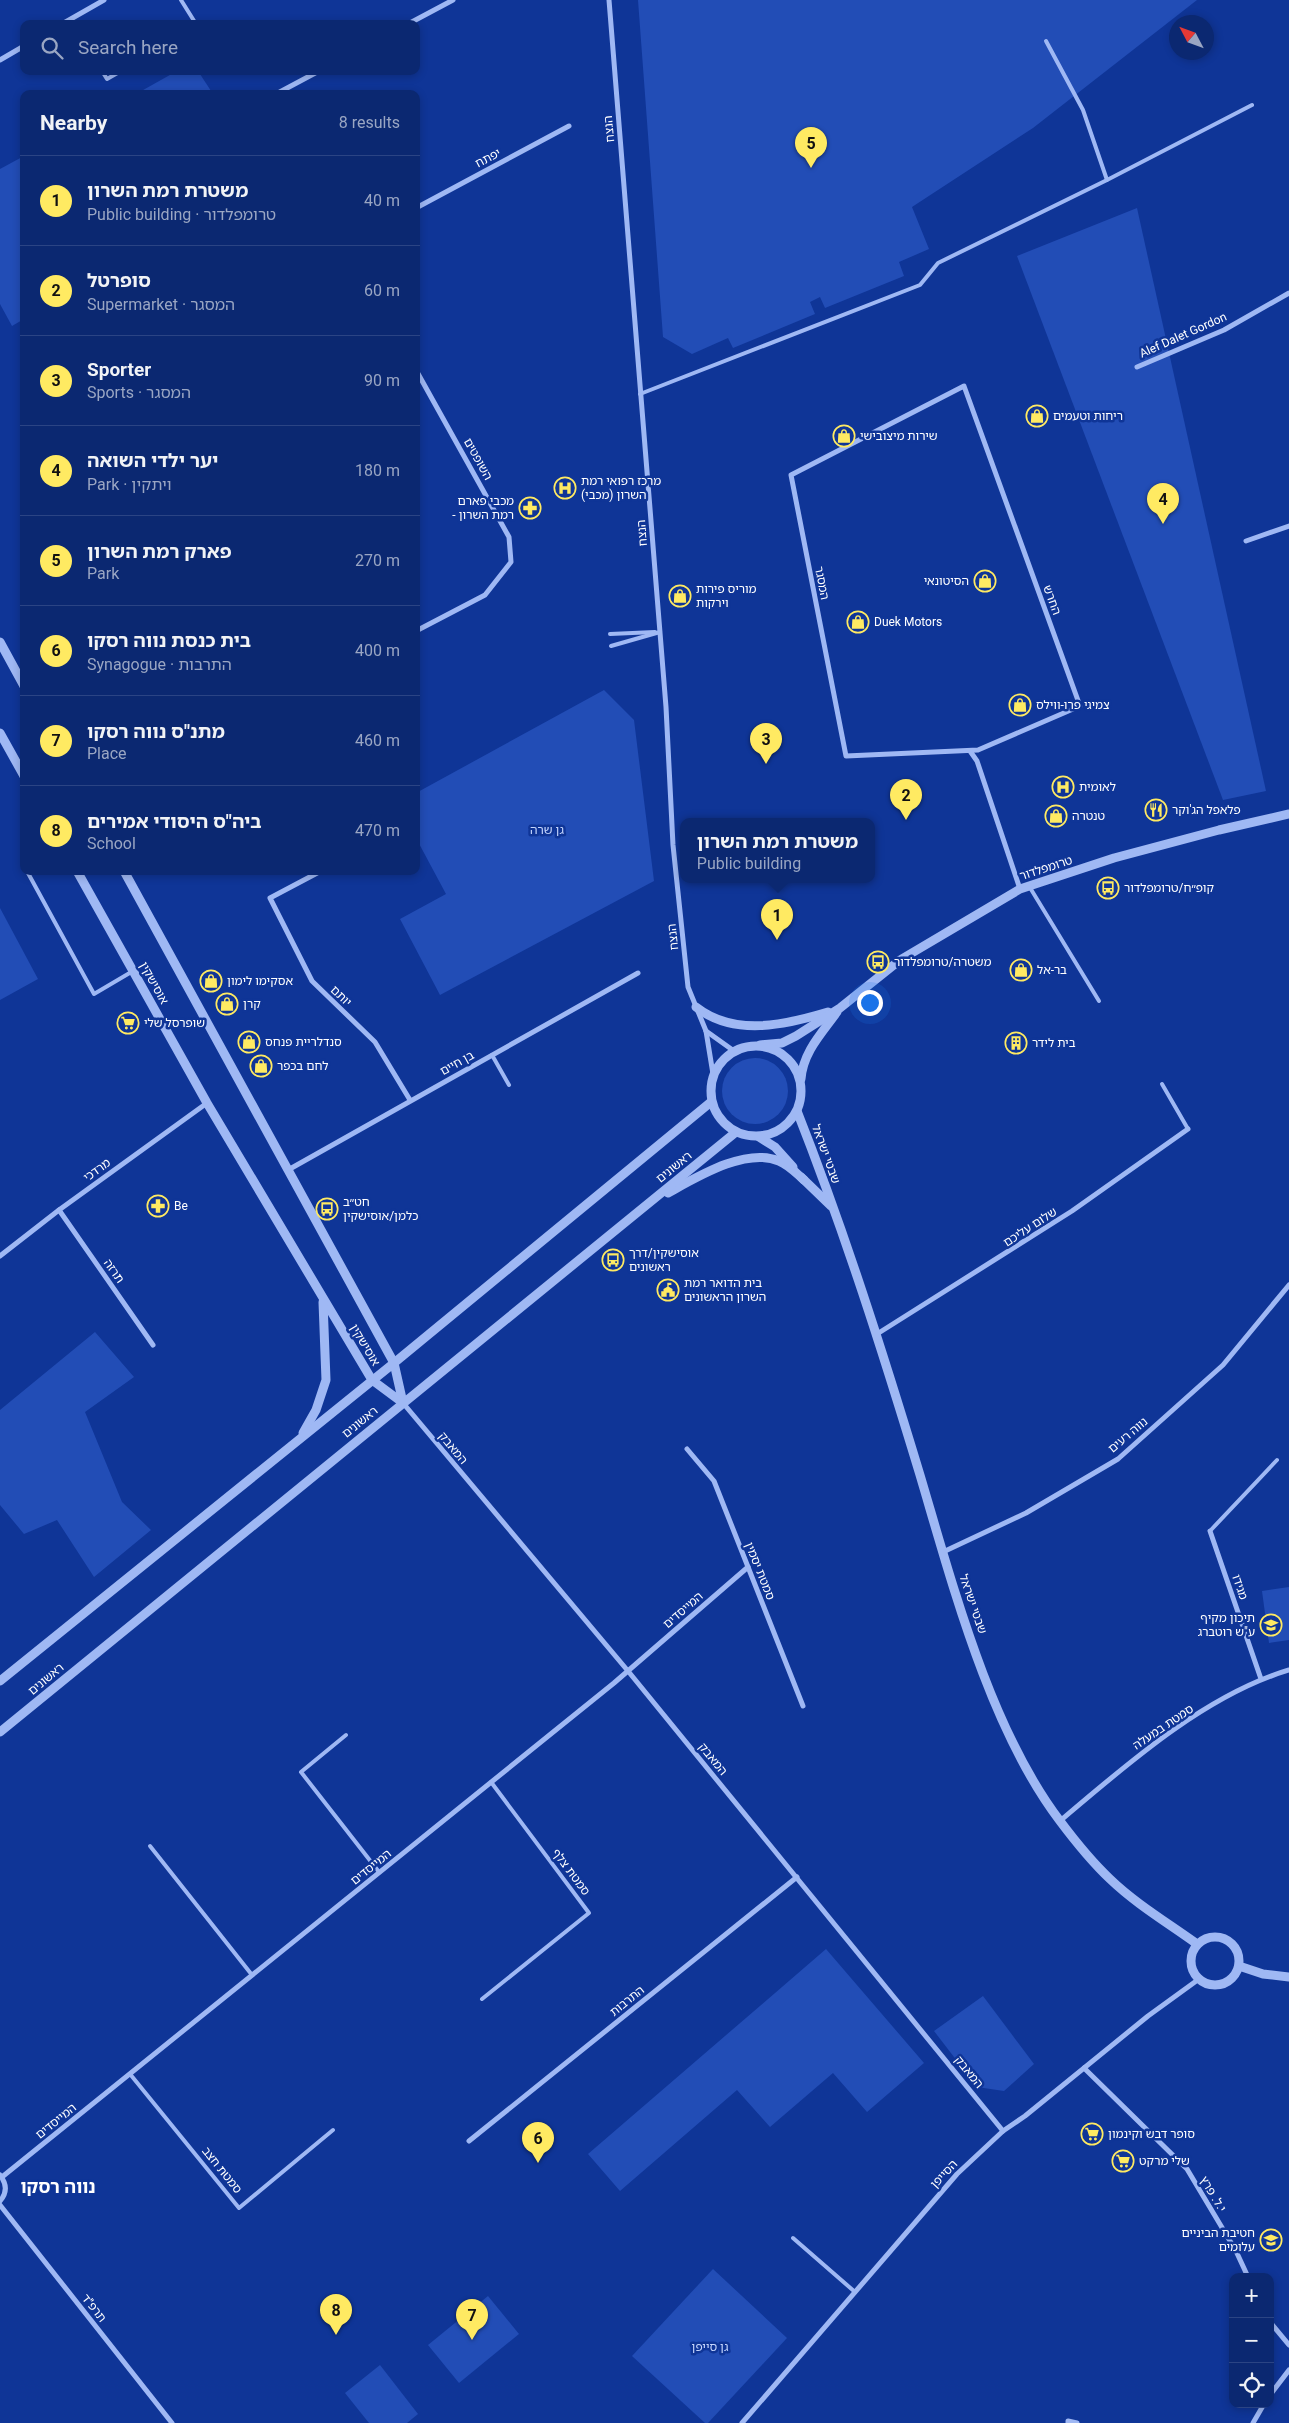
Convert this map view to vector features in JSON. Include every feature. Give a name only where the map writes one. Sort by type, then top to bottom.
[{"type":"street","points":[[74,20],[104,0]]},
{"type":"street","points":[[416,20],[453,0]]},
{"type":"street","name":"הנצח","points":[[608,0],[660,632],[672,845],[688,987],[706,1031],[713,1074]]},
{"type":"street","points":[[0,60],[20,48]]},
{"type":"street","points":[[283,90],[311,75]]},
{"type":"street","name":"יפתח","points":[[420,206],[569,126]]},
{"type":"street","name":"Alef Dalet Gordon","points":[[1137,366],[1224,330],[1289,293]]},
{"type":"street","name":"השופטים","points":[[420,377],[509,537],[511,562],[485,594],[420,630]]},
{"type":"street","name":"החרש","points":[[964,386],[1080,706],[978,750]]},
{"type":"street","name":"המסגר","points":[[964,386],[791,475],[846,756],[978,750]]},
{"type":"street","points":[[1246,541],[1289,526]]},
{"type":"street","points":[[0,642],[20,678]]},
{"type":"street","points":[[0,660],[12,663]]},
{"type":"street","points":[[0,733],[20,769]]},
{"type":"street","points":[[977,761],[978,750]]},
{"type":"street","points":[[970,751],[977,761],[1020,889]]},
{"type":"street","name":"טרומפלדור","points":[[760,1045],[782,1043],[840,1008],[900,960],[1020,889],[1114,858],[1219,830],[1289,814]]},
{"type":"street","name":"אוסישקין","points":[[79,875],[207,1103],[372,1380],[403,1403]]},
{"type":"street","name":"אוסישקין","points":[[126,875],[394,1363],[403,1403]]},
{"type":"street","name":"יותם","points":[[313,875],[270,898],[312,981],[375,1042],[410,1100]]},
{"type":"street","name":"בן חיים","points":[[287,1171],[638,973]]},
{"type":"street","points":[[696,1007],[710,1018],[748,1026],[774,1024],[840,1008]]},
{"type":"street","name":"טרומפלדור","points":[[801,1085],[802,1063],[840,1008]]},
{"type":"street","points":[[706,1031],[734,1051]]},
{"type":"street","points":[[760,1045],[775,1050],[788,1059],[796,1070],[801,1085],[800,1101],[796,1112],[787,1124],[768,1135],[759,1137],[736,1132],[717,1116],[711,1102],[710,1090],[713,1074],[722,1061],[734,1051],[744,1047],[760,1045]]},
{"type":"street","name":"ראשונים","points":[[0,1681],[394,1363],[711,1102]]},
{"type":"street","name":"מרדכי","points":[[0,1256],[59,1210],[207,1103]]},
{"type":"street","name":"שבטי ישראל","points":[[796,1112],[821,1171],[831,1207],[877,1334],[943,1552],[980,1662],[1015,1750],[1060,1821],[1110,1879],[1197,1944]]},
{"type":"street","name":"שלום עליכם","points":[[877,1334],[1072,1211],[1188,1128]]},
{"type":"street","name":"ראשונים","points":[[0,1732],[736,1132]]},
{"type":"street","name":"שבטי ישראל","points":[[759,1137],[775,1147],[831,1207]]},
{"type":"street","points":[[651,1202],[700,1176],[740,1160],[757,1158],[778,1161],[804,1180]]},
{"type":"street","name":"תרזה","points":[[59,1210],[153,1345]]},
{"type":"street","name":"נווה רעים","points":[[943,1552],[1026,1514],[1118,1459],[1224,1365],[1289,1285]]},
{"type":"street","points":[[299,1439],[316,1410],[326,1380],[323,1299]]},
{"type":"street","name":"המאבק","points":[[403,1403],[628,1671],[1003,2131]]},
{"type":"street","name":"סמטת יסמין","points":[[687,1449],[714,1481],[804,1706]]},
{"type":"street","name":"מגידו","points":[[1210,1531],[1261,1679]]},
{"type":"street","name":"המייסדים","points":[[1,2176],[492,1782],[628,1671],[748,1567]]},
{"type":"street","name":"סמטת במעלה","points":[[1060,1821],[1144,1750],[1236,1691],[1261,1679],[1289,1670]]},
{"type":"street","name":"התרבות","points":[[469,2141],[797,1877]]},
{"type":"street","points":[[1210,1937],[1224,1938],[1233,1943],[1238,1950],[1239,1966],[1230,1980],[1223,1984],[1206,1983],[1198,1978],[1192,1968],[1191,1960],[1197,1944],[1210,1937]]},
{"type":"street","points":[[1239,1966],[1263,1974],[1289,1977]]},
{"type":"street","name":"הסייפן","points":[[742,2423],[957,2174],[1003,2131],[1198,1978]]},
{"type":"street","name":"י.ל. פרץ","points":[[1084,2068],[1187,2169],[1236,2251],[1246,2273]]},
{"type":"street","points":[[0,2201],[6,2186],[1,2176]]},
{"type":"street","name":"תרפ\"ד","points":[[0,2205],[172,2423]]},
{"type":"street","points":[[1274,2327],[1289,2346]]},
{"type":"street","points":[[1274,2390],[1289,2370]]},
{"type":"street","points":[[1253,2423],[1262,2408]]},
{"type":"street","points":[[1068,2423],[1068,2421],[1077,2423]]},
{"type":"lane","points":[[181,0],[194,20]]},
{"type":"lane","points":[[1046,41],[1083,110],[1107,180]]},
{"type":"lane","points":[[104,75],[107,79],[114,75]]},
{"type":"lane","points":[[640,394],[920,284],[938,263],[1107,180],[1252,105]]},
{"type":"lane","points":[[610,634],[660,632]]},
{"type":"lane","points":[[611,646],[660,632]]},
{"type":"lane","points":[[29,875],[94,994],[133,971]]},
{"type":"lane","points":[[1029,886],[1099,1001]]},
{"type":"lane","points":[[492,1055],[509,1085]]},
{"type":"lane","points":[[1162,1084],[1188,1128]]},
{"type":"lane","points":[[1210,1531],[1278,1460]]},
{"type":"lane","points":[[346,1735],[301,1772],[379,1872]]},
{"type":"lane","name":"סמטת צלף","points":[[482,1998],[589,1913],[492,1782]]},
{"type":"lane","points":[[150,1846],[252,1975]]},
{"type":"lane","name":"סמטת חצב","points":[[130,2074],[239,2208],[333,2130]]},
{"type":"lane","points":[[793,2238],[855,2292]]},
{"type":"green space","points":[[638,0],[1197,0],[1178,15],[1169,15],[1169,22],[1033,128],[912,207],[929,249],[899,262],[904,276],[825,308],[820,297],[810,302],[815,314],[733,348],[728,338],[692,354],[663,337]]},
{"type":"green space","points":[[170,75],[201,75],[210,90],[143,90]]},
{"type":"green space","points":[[20,158],[20,321],[12,326],[0,304],[0,169]]},
{"type":"green space","points":[[1137,208],[1266,791],[1223,800],[1017,256]]},
{"type":"green space","name":"גן שרה","points":[[604,690],[634,720],[654,881],[440,995],[400,919],[446,894],[420,845],[420,791]]},
{"type":"green space","points":[[0,908],[38,979],[0,1000]]},
{"type":"green space","points":[[749,1058],[761,1058],[773,1063],[783,1073],[788,1085],[786,1104],[773,1119],[761,1124],[749,1124],[737,1119],[727,1109],[722,1097],[722,1085],[727,1073],[737,1063]]},
{"type":"green space","points":[[95,1332],[134,1377],[85,1412],[122,1502],[151,1530],[94,1577],[57,1520],[24,1534],[0,1505],[0,1410]]},
{"type":"green space","points":[[1289,1587],[1289,1640],[1269,1643],[1262,1591]]},
{"type":"green space","points":[[826,1949],[924,2063],[867,2112],[833,2073],[770,2127],[737,2090],[620,2191],[588,2154]]},
{"type":"green space","points":[[983,1996],[1034,2064],[1004,2091],[977,2087],[934,2031]]},
{"type":"green space","name":"גן סייפן","points":[[713,2269],[787,2338],[708,2423],[705,2423],[632,2356]]},
{"type":"green space","points":[[488,2296],[519,2334],[459,2383],[428,2345]]},
{"type":"green space","points":[[380,2365],[418,2414],[407,2423],[369,2423],[345,2393]]},
{"type":"place","name":"פארק רמת השרון","points":[[811,168]]},
{"type":"place","name":"ריחות וטעמים","points":[[1037,416]]},
{"type":"place","name":"שירות מיצובישי","points":[[844,436]]},
{"type":"place","name":"מרכז רפואי רמת השרון (מכבי)","points":[[565,488]]},
{"type":"place","name":"מכבי פארם - רמת השרון","points":[[530,508]]},
{"type":"place","name":"יער ילדי השואה","points":[[1163,524]]},
{"type":"place","name":"הסיטונאי","points":[[985,581]]},
{"type":"place","name":"מוריס פירות וירקות","points":[[680,596]]},
{"type":"place","name":"Duek Motors","points":[[858,622]]},
{"type":"place","name":"צמיגי פרו-ווילס","points":[[1020,705]]},
{"type":"place","name":"Sporter","points":[[766,764]]},
{"type":"place","name":"לאומית","points":[[1063,787]]},
{"type":"place","name":"פלאפל הג'וקר","points":[[1156,810]]},
{"type":"place","name":"טנטרה","points":[[1056,816]]},
{"type":"place","name":"סופרטל","points":[[906,820]]},
{"type":"place","name":"קופ״ח/טרומפלדור","points":[[1108,888]]},
{"type":"place","name":"משטרת רמת השרון","points":[[777,940]]},
{"type":"place","name":"משטרה/טרומפלדור","points":[[878,962]]},
{"type":"place","name":"בר-אל","points":[[1021,970]]},
{"type":"place","name":"אסקימו לימון","points":[[211,981]]},
{"type":"place","name":"קרן","points":[[227,1004]]},
{"type":"place","name":"שופרסל שלי","points":[[128,1023]]},
{"type":"place","name":"סנדלריית פנחס","points":[[249,1042]]},
{"type":"place","name":"בית לידר","points":[[1016,1043]]},
{"type":"place","name":"לחם בכפר","points":[[261,1066]]},
{"type":"place","name":"Be","points":[[158,1206]]},
{"type":"place","name":"חט״ב כלמן/אוסישקין","points":[[327,1209]]},
{"type":"place","name":"אוסישקין/דרך ראשונים","points":[[613,1260]]},
{"type":"place","name":"בית הדואר רמת השרון הראשונים","points":[[668,1290]]},
{"type":"place","name":"תיכון מקיף ע\"ש רוטברג","points":[[1271,1625]]},
{"type":"place","name":"סופר דבש וקינמון","points":[[1092,2134]]},
{"type":"place","name":"שלי מרקט","points":[[1123,2161]]},
{"type":"place","name":"בית כנסת נווה רסקו","points":[[538,2163]]},
{"type":"place","name":"חטיבת הביניים עלומים","points":[[1271,2240]]},
{"type":"place","name":"ביה\"ס היסודי אמירים","points":[[336,2335]]},
{"type":"place","name":"מתנ\"ס נווה רסקו","points":[[472,2340]]},
{"type":"district","name":"נווה רסקו","points":[[58,2187]]}]
